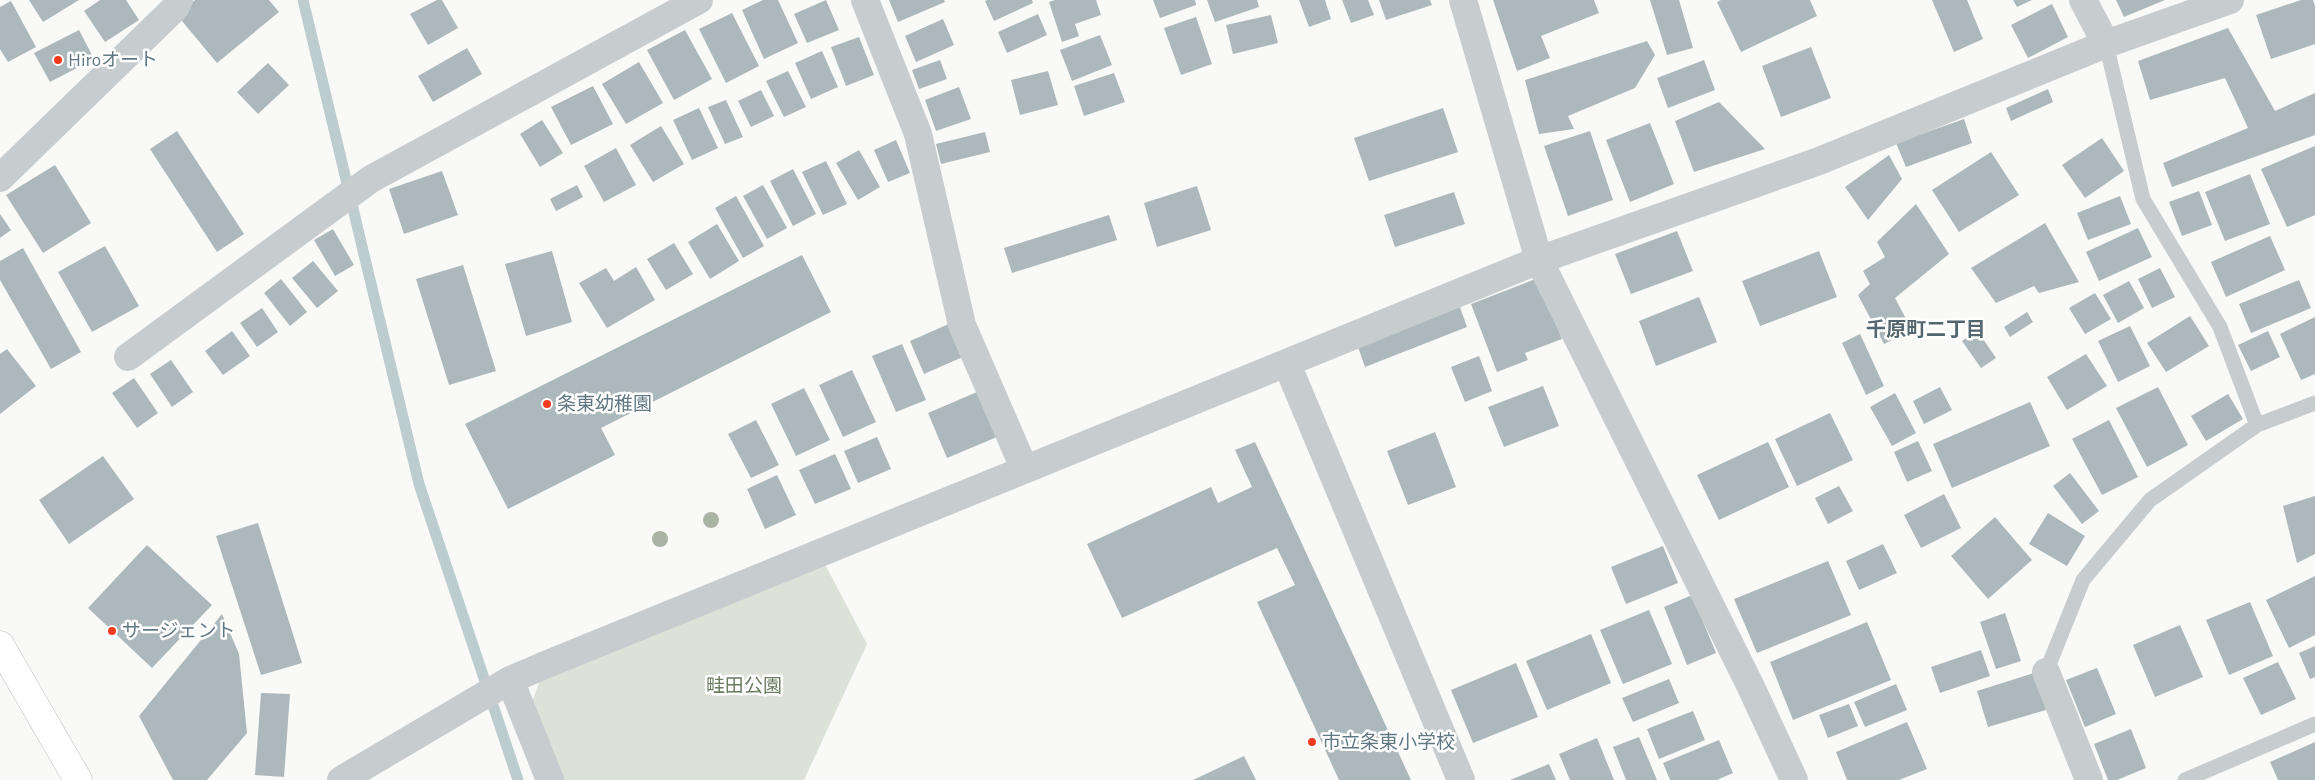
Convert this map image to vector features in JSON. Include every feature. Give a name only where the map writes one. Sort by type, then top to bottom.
[{"type":"main road","points":[[0,645],[78,780]]},
{"type":"street","points":[[0,178],[175,8],[179,0]]},
{"type":"street","points":[[128,358],[371,179],[698,0]]},
{"type":"street","points":[[865,0],[918,134],[962,325],[1024,468]]},
{"type":"street","points":[[1463,0],[1538,260],[1751,687],[1794,780]]},
{"type":"street","points":[[2083,0],[2106,44]]},
{"type":"street","points":[[341,780],[510,680],[1024,468],[1287,364],[1538,260],[1819,161],[2106,44],[2230,0]]},
{"type":"street","points":[[1287,364],[1461,780]]},
{"type":"street","points":[[2046,672],[2089,780]]},
{"type":"street","points":[[510,680],[550,780]]},
{"type":"lane","points":[[2106,44],[2143,199],[2220,327],[2257,425]]},
{"type":"lane","points":[[2046,672],[2083,580],[2150,500],[2257,425],[2315,403]]},
{"type":"lane","points":[[2185,780],[2315,724]]},
{"type":"green space","name":"畦田公園","points":[[819,553],[867,644],[804,780],[550,780],[526,720],[545,665]]},
{"type":"building","points":[[29,0],[79,0],[43,22]]},
{"type":"building","points":[[100,0],[126,0],[139,20],[105,42],[84,11]]},
{"type":"building","points":[[195,0],[269,0],[279,12],[217,63],[177,15]]},
{"type":"building","points":[[437,0],[442,0],[458,28],[428,45],[410,14]]},
{"type":"building","points":[[763,0],[778,0],[798,43],[764,59],[742,10]]},
{"type":"building","points":[[826,0],[839,30],[807,43],[794,14]]},
{"type":"building","points":[[889,0],[944,0],[945,2],[898,22]]},
{"type":"building","points":[[1032,0],[1033,3],[994,21],[985,1]]},
{"type":"building","points":[[1055,0],[1096,0],[1101,15],[1075,24],[1079,36],[1062,42],[1049,2]]},
{"type":"building","points":[[1153,0],[1195,0],[1196,5],[1160,18]]},
{"type":"building","points":[[1207,0],[1257,0],[1259,7],[1215,22]]},
{"type":"building","points":[[1299,0],[1325,0],[1331,19],[1309,27]]},
{"type":"building","points":[[1342,0],[1368,0],[1374,15],[1351,23]]},
{"type":"building","points":[[1379,0],[1430,0],[1432,5],[1386,20]]},
{"type":"building","points":[[1493,0],[1594,0],[1599,13],[1541,36],[1550,58],[1517,71]]},
{"type":"building","points":[[1650,0],[1679,0],[1693,48],[1667,55]]},
{"type":"building","points":[[1721,0],[1810,0],[1817,16],[1741,52],[1717,2]]},
{"type":"building","points":[[1932,0],[1967,0],[1983,39],[1954,52]]},
{"type":"building","points":[[2013,0],[2032,0],[2017,7]]},
{"type":"building","points":[[2116,0],[2165,0],[2124,17]]},
{"type":"building","points":[[2301,0],[2313,0],[2315,6],[2315,44],[2271,59],[2256,15]]},
{"type":"building","points":[[11,1],[36,47],[8,62],[0,49],[0,7]]},
{"type":"building","points":[[2052,4],[2068,37],[2028,58],[2011,25]]},
{"type":"building","points":[[732,13],[759,66],[726,83],[699,29]]},
{"type":"building","points":[[1038,14],[1047,35],[1007,53],[998,32]]},
{"type":"building","points":[[1271,15],[1278,43],[1233,54],[1226,25]]},
{"type":"building","points":[[1196,17],[1212,64],[1181,75],[1164,28]]},
{"type":"building","points":[[943,19],[954,45],[916,62],[905,36]]},
{"type":"building","points":[[2228,28],[2275,111],[2315,93],[2315,135],[2172,187],[2163,163],[2248,128],[2225,78],[2150,100],[2138,61]]},
{"type":"building","points":[[79,30],[94,59],[50,82],[34,53]]},
{"type":"building","points":[[685,30],[712,79],[674,100],[647,50]]},
{"type":"building","points":[[1100,35],[1112,65],[1072,81],[1060,50]]},
{"type":"building","points":[[859,37],[874,75],[846,86],[831,47]]},
{"type":"building","points":[[1647,41],[1655,55],[1635,88],[1568,116],[1574,129],[1539,134],[1525,80]]},
{"type":"building","points":[[1811,47],[1831,98],[1781,117],[1762,66]]},
{"type":"building","points":[[467,48],[482,74],[433,102],[418,76]]},
{"type":"building","points":[[822,51],[838,87],[811,99],[795,63]]},
{"type":"building","points":[[940,60],[947,79],[919,89],[912,70]]},
{"type":"building","points":[[1704,60],[1715,90],[1668,108],[1657,78]]},
{"type":"building","points":[[639,62],[663,103],[626,124],[602,84]]},
{"type":"building","points":[[268,63],[289,85],[258,114],[237,92]]},
{"type":"building","points":[[788,71],[806,107],[784,117],[766,81]]},
{"type":"building","points":[[1048,71],[1058,105],[1020,115],[1011,80]]},
{"type":"building","points":[[1114,73],[1125,102],[1084,116],[1074,86]]},
{"type":"building","points":[[593,86],[613,124],[571,145],[551,107]]},
{"type":"building","points":[[959,87],[971,119],[936,131],[925,100]]},
{"type":"building","points":[[2048,89],[2053,102],[2011,121],[2006,108]]},
{"type":"building","points":[[761,90],[774,116],[751,127],[738,101]]},
{"type":"building","points":[[726,100],[743,137],[725,144],[708,107]]},
{"type":"building","points":[[1719,102],[1765,149],[1694,172],[1675,121]]},
{"type":"building","points":[[699,108],[718,148],[692,160],[673,120]]},
{"type":"building","points":[[1443,108],[1458,152],[1369,181],[1354,138]]},
{"type":"building","points":[[1964,119],[1972,143],[1906,167],[1896,143]]},
{"type":"building","points":[[542,120],[563,153],[540,167],[520,134]]},
{"type":"building","points":[[1650,123],[1674,184],[1630,202],[1606,140]]},
{"type":"building","points":[[661,126],[684,164],[653,182],[630,145]]},
{"type":"building","points":[[177,131],[244,234],[217,252],[150,149]]},
{"type":"building","points":[[1590,131],[1613,200],[1568,216],[1544,146]]},
{"type":"building","points":[[985,132],[990,152],[941,164],[936,144]]},
{"type":"building","points":[[2102,138],[2124,171],[2085,198],[2062,165]]},
{"type":"building","points":[[896,140],[910,173],[888,182],[874,150]]},
{"type":"building","points":[[2315,146],[2315,215],[2287,227],[2261,169]]},
{"type":"building","points":[[616,148],[636,185],[604,202],[584,166]]},
{"type":"building","points":[[859,150],[880,187],[858,200],[836,163]]},
{"type":"building","points":[[1991,152],[2019,195],[1959,232],[1932,190]]},
{"type":"building","points":[[1889,155],[1902,179],[1868,220],[1845,187]]},
{"type":"building","points":[[826,161],[847,204],[823,215],[802,172]]},
{"type":"building","points":[[55,165],[91,223],[43,253],[6,195]]},
{"type":"building","points":[[793,169],[816,214],[793,226],[770,181]]},
{"type":"building","points":[[442,171],[458,215],[404,234],[389,189]]},
{"type":"building","points":[[2250,174],[2270,224],[2225,241],[2205,192]]},
{"type":"building","points":[[577,185],[583,197],[556,211],[550,199]]},
{"type":"building","points":[[763,185],[787,228],[767,239],[743,196]]},
{"type":"building","points":[[1197,186],[1211,230],[1157,247],[1144,203]]},
{"type":"building","points":[[2199,191],[2212,225],[2182,236],[2169,202]]},
{"type":"building","points":[[1454,192],[1465,224],[1395,247],[1384,215]]},
{"type":"building","points":[[736,196],[764,246],[743,258],[715,208]]},
{"type":"building","points":[[2120,196],[2131,224],[2088,240],[2077,213]]},
{"type":"building","points":[[1916,204],[1949,254],[1895,298],[1912,330],[1884,344],[1858,295],[1870,284],[1863,271],[1885,257],[1877,242]]},
{"type":"building","points":[[0,214],[11,230],[0,238]]},
{"type":"building","points":[[1109,215],[1117,240],[1012,273],[1004,248]]},
{"type":"building","points":[[2045,223],[2079,282],[2039,293],[2034,286],[1996,303],[1971,268]]},
{"type":"building","points":[[717,224],[739,261],[710,279],[688,242]]},
{"type":"building","points":[[2138,228],[2152,257],[2099,281],[2086,252]]},
{"type":"building","points":[[333,229],[354,265],[335,276],[314,240]]},
{"type":"building","points":[[1677,231],[1693,271],[1631,294],[1615,254]]},
{"type":"building","points":[[2270,236],[2285,270],[2226,297],[2211,262]]},
{"type":"building","points":[[674,243],[693,274],[666,290],[647,259]]},
{"type":"building","points":[[105,246],[139,306],[92,332],[58,272]]},
{"type":"building","points":[[23,248],[81,352],[51,369],[0,280],[0,261]]},
{"type":"building","points":[[552,251],[572,322],[526,336],[505,264]]},
{"type":"building","points":[[1819,251],[1837,297],[1760,326],[1742,281]]},
{"type":"building","points":[[802,255],[831,312],[601,428],[615,455],[508,509],[465,424]]},
{"type":"building","points":[[313,261],[338,291],[317,308],[292,278]]},
{"type":"building","points":[[463,265],[496,371],[449,385],[416,279]]},
{"type":"building","points":[[636,267],[655,300],[607,328],[579,283],[606,268],[614,281]]},
{"type":"building","points":[[2160,268],[2175,297],[2152,308],[2138,279]]},
{"type":"building","points":[[1538,278],[1562,339],[1525,353],[1528,360],[1497,372],[1471,304]]},
{"type":"building","points":[[281,279],[307,312],[290,326],[264,293]]},
{"type":"building","points":[[2299,280],[2311,308],[2251,333],[2239,304]]},
{"type":"building","points":[[2129,281],[2144,308],[2118,323],[2103,295]]},
{"type":"building","points":[[2095,293],[2111,319],[2085,334],[2069,308]]},
{"type":"building","points":[[1699,297],[1717,342],[1656,366],[1639,321]]},
{"type":"building","points":[[1460,307],[1467,327],[1365,367],[1358,347]]},
{"type":"building","points":[[262,308],[278,332],[257,347],[240,323]]},
{"type":"building","points":[[2027,312],[2033,322],[2010,337],[2004,327]]},
{"type":"building","points":[[2190,316],[2209,346],[2166,372],[2147,343]]},
{"type":"building","points":[[2315,317],[2315,374],[2301,380],[2280,334]]},
{"type":"building","points":[[951,323],[965,356],[924,374],[910,341]]},
{"type":"building","points":[[2130,326],[2150,366],[2118,382],[2098,341]]},
{"type":"building","points":[[1977,330],[1996,358],[1981,368],[1962,341]]},
{"type":"building","points":[[232,331],[250,356],[223,375],[205,351]]},
{"type":"building","points":[[2268,331],[2280,357],[2251,371],[2238,345]]},
{"type":"building","points":[[1860,334],[1884,386],[1866,395],[1842,343]]},
{"type":"building","points":[[902,344],[926,400],[896,412],[872,356]]},
{"type":"building","points":[[7,349],[36,386],[0,414],[0,354]]},
{"type":"building","points":[[2086,354],[2107,386],[2067,410],[2047,377]]},
{"type":"building","points":[[1479,356],[1492,391],[1465,402],[1451,367]]},
{"type":"building","points":[[171,360],[193,392],[172,407],[150,374]]},
{"type":"building","points":[[852,370],[876,422],[843,437],[819,385]]},
{"type":"building","points":[[134,378],[158,413],[137,428],[112,393]]},
{"type":"building","points":[[1543,386],[1559,426],[1504,447],[1488,407]]},
{"type":"building","points":[[1940,387],[1952,410],[1924,424],[1913,401]]},
{"type":"building","points":[[2158,387],[2188,445],[2147,467],[2116,408]]},
{"type":"building","points":[[804,388],[830,440],[796,456],[771,404]]},
{"type":"building","points":[[977,392],[997,437],[947,458],[928,413]]},
{"type":"building","points":[[1895,393],[1916,433],[1892,446],[1870,407]]},
{"type":"building","points":[[2228,394],[2243,419],[2206,441],[2191,416]]},
{"type":"building","points":[[2030,402],[2050,446],[1952,488],[1933,444]]},
{"type":"building","points":[[1830,413],[1853,460],[1797,486],[1775,439]]},
{"type":"building","points":[[756,420],[779,465],[751,478],[728,434]]},
{"type":"building","points":[[2109,420],[2138,477],[2102,495],[2072,439]]},
{"type":"building","points":[[1435,432],[1456,487],[1408,505],[1387,451]]},
{"type":"building","points":[[877,437],[891,469],[858,483],[844,451]]},
{"type":"building","points":[[1918,441],[1932,471],[1907,482],[1894,452]]},
{"type":"building","points":[[1255,442],[1411,780],[1339,780],[1257,602],[1295,585],[1277,548],[1122,618],[1087,544],[1211,487],[1218,503],[1252,487],[1235,450]]},
{"type":"building","points":[[1768,442],[1789,487],[1719,520],[1697,475]]},
{"type":"building","points":[[835,454],[851,489],[815,504],[799,470]]},
{"type":"building","points":[[103,456],[134,499],[69,544],[39,500]]},
{"type":"building","points":[[2070,473],[2099,511],[2082,524],[2053,486]]},
{"type":"building","points":[[777,475],[796,515],[765,529],[747,489]]},
{"type":"building","points":[[1839,486],[1853,511],[1828,524],[1815,498]]},
{"type":"building","points":[[1944,494],[1961,528],[1921,548],[1904,515]]},
{"type":"building","points":[[2315,496],[2315,554],[2297,563],[2283,506]]},
{"type":"building","points":[[2048,513],[2085,536],[2067,566],[2029,544]]},
{"type":"building","points":[[1995,517],[2032,560],[1988,599],[1951,556]]},
{"type":"building","points":[[258,523],[302,663],[261,675],[216,536]]},
{"type":"building","points":[[1883,544],[1897,573],[1859,590],[1846,561]]},
{"type":"building","points":[[147,545],[212,605],[152,668],[88,608]]},
{"type":"building","points":[[1663,546],[1678,583],[1626,604],[1611,567]]},
{"type":"building","points":[[1828,561],[1851,615],[1757,653],[1734,599]]},
{"type":"building","points":[[2315,576],[2315,635],[2289,648],[2266,600]]},
{"type":"building","points":[[1692,595],[1716,653],[1687,665],[1664,607]]},
{"type":"building","points":[[2250,602],[2273,656],[2229,675],[2206,620]]},
{"type":"building","points":[[1649,610],[1672,664],[1623,684],[1600,630]]},
{"type":"building","points":[[2005,613],[2021,661],[1996,669],[1980,622]]},
{"type":"building","points":[[222,614],[239,654],[247,733],[207,780],[173,780],[139,716]]},
{"type":"building","points":[[1867,622],[1891,680],[1793,720],[1770,662]]},
{"type":"building","points":[[2180,625],[2203,677],[2155,697],[2133,645]]},
{"type":"building","points":[[1591,634],[1611,683],[1547,710],[1526,661]]},
{"type":"building","points":[[2315,646],[2315,677],[2310,679],[2299,653]]},
{"type":"building","points":[[1981,650],[1990,676],[1940,693],[1931,667]]},
{"type":"building","points":[[2278,662],[2296,699],[2261,715],[2243,678]]},
{"type":"building","points":[[1516,663],[1538,717],[1473,743],[1451,690]]},
{"type":"building","points":[[2097,668],[2116,714],[2085,727],[2066,680]]},
{"type":"building","points":[[2034,673],[2046,710],[1988,727],[1977,691]]},
{"type":"building","points":[[1669,679],[1679,703],[1633,722],[1622,698]]},
{"type":"building","points":[[1896,684],[1907,710],[1865,727],[1854,702]]},
{"type":"building","points":[[261,693],[290,694],[284,777],[255,775]]},
{"type":"building","points":[[1849,704],[1858,726],[1828,738],[1819,715]]},
{"type":"building","points":[[1693,711],[1705,740],[1659,759],[1647,729]]},
{"type":"building","points":[[1907,722],[1927,769],[1899,780],[1847,780],[1836,752]]},
{"type":"building","points":[[2131,729],[2146,768],[2117,780],[2108,780],[2094,744]]},
{"type":"building","points":[[1639,737],[1657,780],[1626,780],[1613,747]]},
{"type":"building","points":[[1597,738],[1614,780],[1570,780],[1559,754]]},
{"type":"building","points":[[1719,740],[1733,773],[1717,780],[1670,780],[1663,763]]},
{"type":"building","points":[[2315,742],[2315,780],[2278,780],[2270,762]]},
{"type":"building","points":[[1244,756],[1256,780],[1193,780]]},
{"type":"building","points":[[1549,764],[1556,780],[1510,780]]},
{"type":"waterway","points":[[303,0],[419,484],[518,780]]},
{"type":"place","name":"Hiroオート","points":[[58,60]]},
{"type":"place","name":"条東幼稚園","points":[[547,404]]},
{"type":"place","name":"サージェント","points":[[112,631]]},
{"type":"place","name":"市立条東小学校","points":[[1312,742]]},
{"type":"district","name":"千原町二丁目","points":[[1926,330]]}]
